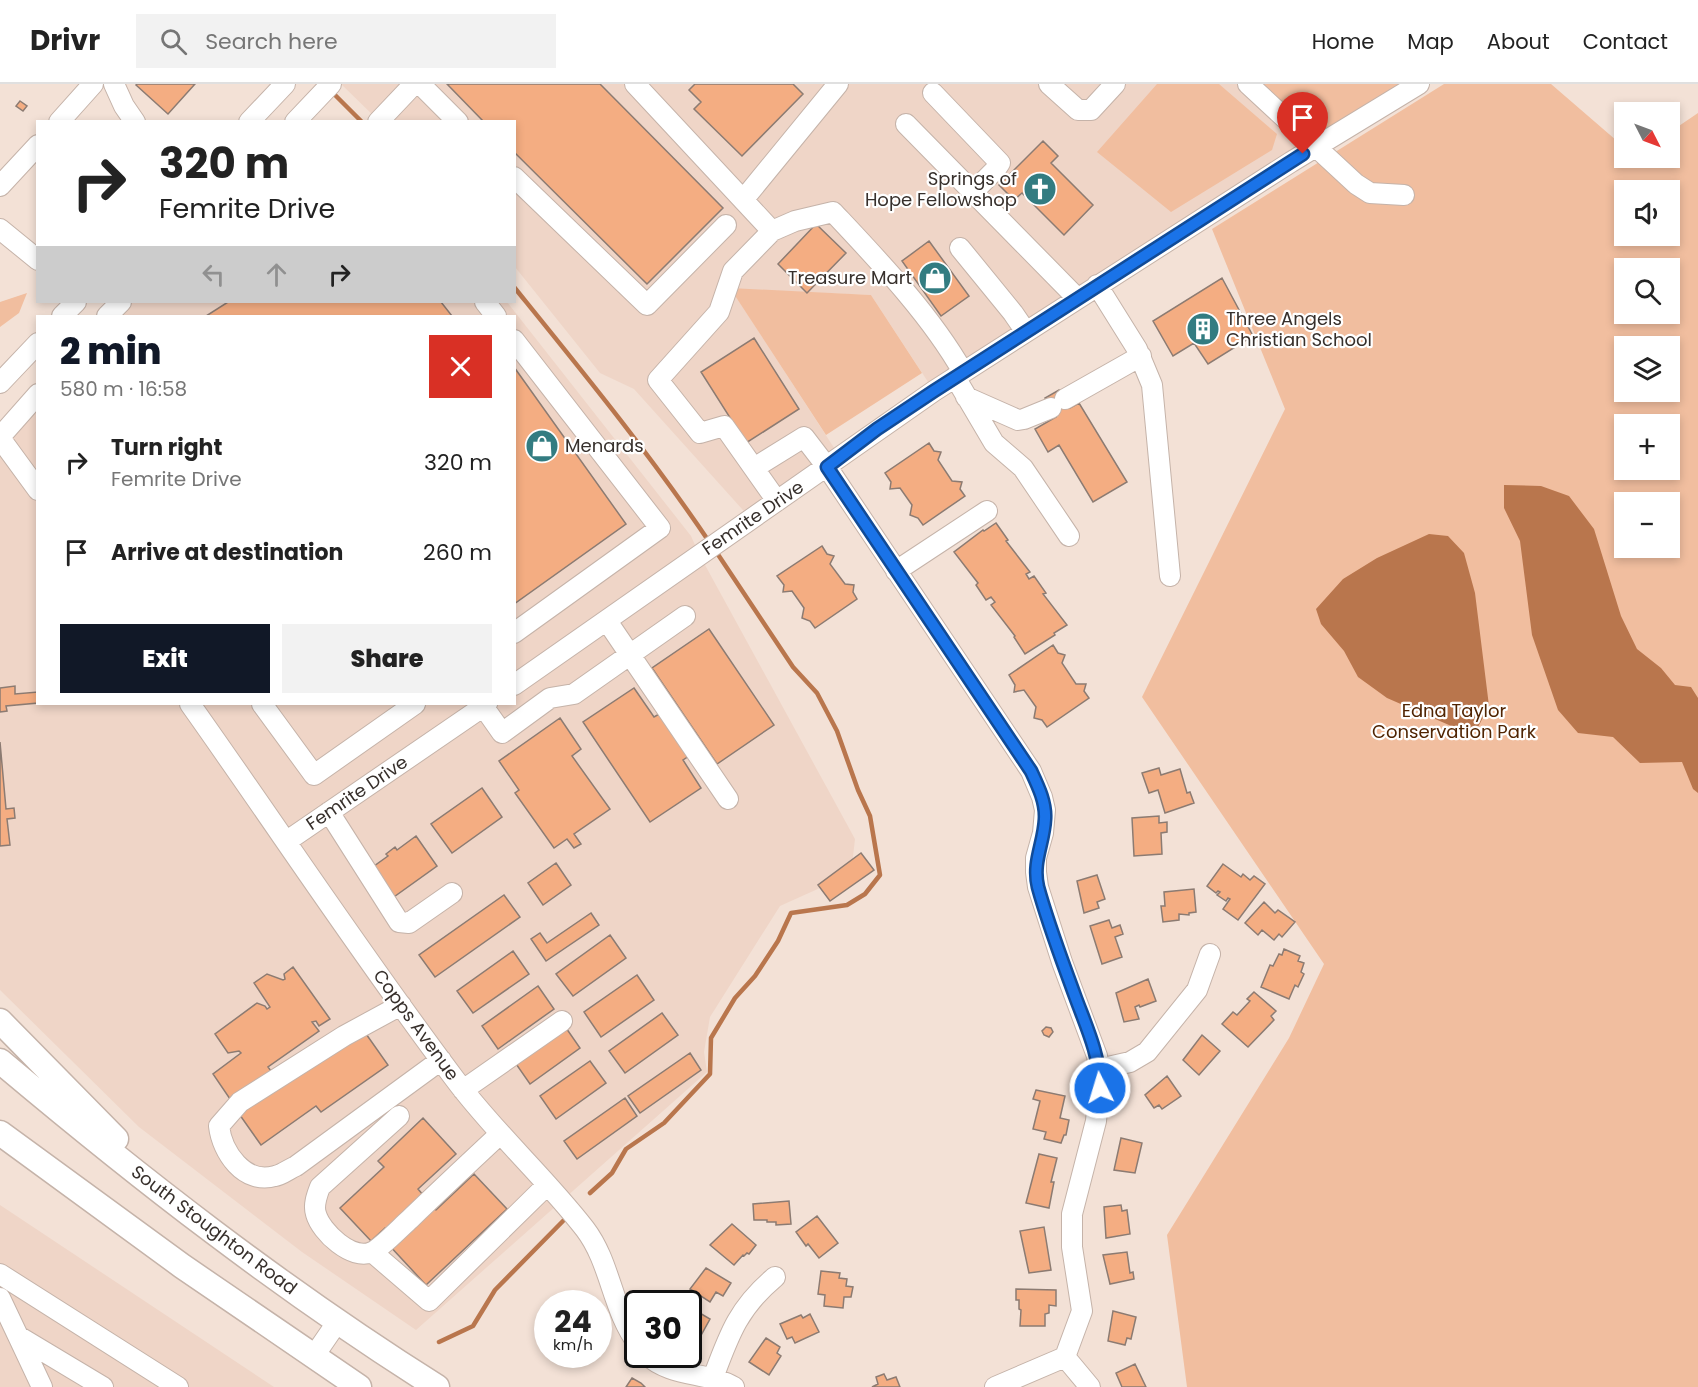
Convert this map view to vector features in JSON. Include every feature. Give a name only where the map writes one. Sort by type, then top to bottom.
[{"type":"main road","points":[[0,1021],[132,1155],[156,1187]]},
{"type":"main road","name":"South Stoughton Road","points":[[0,1061],[156,1187],[241,1252],[338,1321],[437,1387]]},
{"type":"main road","points":[[0,1133],[182,1266],[359,1387]]},
{"type":"street","points":[[61,120],[93,84]]},
{"type":"street","points":[[114,84],[134,120]]},
{"type":"street","points":[[251,120],[285,84]]},
{"type":"street","points":[[297,120],[331,84]]},
{"type":"street","points":[[380,120],[414,84]]},
{"type":"street","points":[[420,84],[456,120]]},
{"type":"street","points":[[635,84],[772,231]]},
{"type":"street","points":[[743,200],[838,84]]},
{"type":"street","points":[[1049,84],[1078,110],[1091,110],[1115,84]]},
{"type":"street","points":[[1248,84],[1356,184],[1370,193],[1404,195]]},
{"type":"street","name":"Femrite Drive","points":[[516,684],[827,467],[877,429],[959,374],[1407,87]]},
{"type":"street","points":[[933,93],[1000,163],[973,192]]},
{"type":"street","points":[[906,124],[1077,298]]},
{"type":"street","points":[[0,186],[36,147]]},
{"type":"street","points":[[516,179],[647,305],[726,225]]},
{"type":"street","points":[[777,501],[724,426],[700,433],[658,380],[719,312],[733,271],[772,231],[795,221],[833,212],[890,273],[936,332],[959,374],[966,397],[994,443],[1023,468],[1069,536]]},
{"type":"street","points":[[0,229],[36,258]]},
{"type":"street","points":[[960,248],[1026,332]]},
{"type":"street","points":[[1097,285],[1141,356],[1152,385],[1170,576]]},
{"type":"street","points":[[63,315],[75,303]]},
{"type":"street","points":[[107,315],[119,303]]},
{"type":"street","points":[[486,303],[495,315]]},
{"type":"street","points":[[516,343],[660,528],[516,632]]},
{"type":"street","points":[[0,383],[36,345]]},
{"type":"street","points":[[966,397],[1018,420],[1024,419],[1058,403],[1141,356]]},
{"type":"street","points":[[36,396],[0,438],[36,487]]},
{"type":"street","points":[[754,468],[804,437],[827,467],[1031,771],[1042,797],[1045,819],[1036,858],[1038,886],[1062,962],[1097,1056],[1100,1088],[1096,1121],[1072,1214],[1072,1247],[1082,1311],[1065,1357],[995,1387]]},
{"type":"street","points":[[896,571],[987,511]]},
{"type":"street","points":[[485,705],[502,733],[550,698],[574,694],[685,616]]},
{"type":"street","points":[[607,621],[728,800]]},
{"type":"street","points":[[533,672],[550,698]]},
{"type":"street","name":"Copps Avenue","points":[[191,705],[441,1060],[500,1134],[587,1231],[607,1272],[624,1318]]},
{"type":"street","points":[[263,705],[314,774],[414,705]]},
{"type":"street","name":"Femrite Drive","points":[[287,841],[485,705]]},
{"type":"street","points":[[329,812],[399,922],[409,923],[452,893]]},
{"type":"street","points":[[1099,1069],[1130,1062],[1147,1052],[1197,990],[1210,954]]},
{"type":"street","points":[[401,1005],[344,1036],[240,1102],[219,1126],[228,1154],[238,1167],[256,1176],[274,1177],[296,1166],[441,1060]]},
{"type":"street","points":[[463,1089],[562,1021]]},
{"type":"street","points":[[399,1116],[320,1187],[316,1198],[316,1214],[327,1232],[342,1247],[358,1254],[372,1252],[397,1231],[500,1134]]},
{"type":"street","points":[[372,1252],[429,1301],[547,1185]]},
{"type":"street","points":[[0,1274],[177,1387]]},
{"type":"street","points":[[713,1378],[731,1330],[739,1316],[755,1294],[775,1277]]},
{"type":"street","points":[[0,1298],[42,1387]]},
{"type":"street","points":[[314,1356],[338,1321]]},
{"type":"street","points":[[18,1336],[103,1387]]},
{"type":"street","points":[[1065,1357],[1090,1387]]},
{"type":"street","points":[[665,1368],[713,1378],[734,1387]]},
{"type":"shaded area","points":[[341,84],[1248,84],[1316,146],[934,391],[871,295],[731,289],[840,457],[751,519],[634,389],[600,373],[516,268],[516,120],[378,120]]},
{"type":"shaded area","points":[[120,303],[508,303],[691,536],[855,839],[851,874],[780,906],[710,1017],[704,1052],[707,1072],[416,1330],[302,1252],[139,1127],[0,990],[0,437],[36,395],[36,705],[516,705],[516,315],[108,315]]},
{"type":"shaded area","points":[[1504,485],[1541,486],[1569,496],[1594,529],[1621,616],[1637,649],[1661,668],[1675,685],[1691,687],[1698,698],[1698,793],[1693,789],[1682,762],[1640,763],[1613,737],[1578,733],[1558,710],[1532,635],[1520,541],[1504,508]]},
{"type":"shaded area","points":[[1429,534],[1448,536],[1464,553],[1475,593],[1489,706],[1477,729],[1465,732],[1387,698],[1358,677],[1344,651],[1321,624],[1316,609],[1343,579],[1377,558]]},
{"type":"shaded area","points":[[0,1205],[274,1387],[0,1387]]},
{"type":"green space","points":[[1157,84],[1219,84],[1277,134],[1272,150],[1171,212],[1097,152]]},
{"type":"green space","points":[[1248,84],[1419,84],[1316,146]]},
{"type":"green space","name":"Edna Taylor Conservation Park","points":[[1444,84],[1551,84],[1614,138],[1614,168],[1680,168],[1680,125],[1698,113],[1698,1387],[1187,1387],[1167,1235],[1289,1038],[1324,964],[1142,697],[1285,409],[1212,229]]},
{"type":"green space","points":[[730,288],[871,295],[922,373],[826,435]]},
{"type":"green space","points":[[27,293],[19,313],[0,327],[0,302]]},
{"type":"building","points":[[137,84],[195,84],[168,114]]},
{"type":"building","points":[[447,84],[600,84],[723,208],[647,284],[516,154],[516,120],[482,120]]},
{"type":"building","points":[[695,84],[793,84],[803,94],[742,156],[694,109],[701,102],[689,90]]},
{"type":"building","points":[[20,101],[27,106],[23,111],[16,106]]},
{"type":"building","name":"Springs of Hope Fellowshop","points":[[1043,141],[1058,156],[1051,163],[1093,205],[1064,235],[1022,193],[1014,200],[999,185]]},
{"type":"building","points":[[816,224],[846,253],[807,293],[778,264]]},
{"type":"building","name":"Treasure Mart","points":[[929,241],[969,296],[941,316],[902,261]]},
{"type":"building","name":"Three Angels Christian School","points":[[1222,278],[1253,336],[1208,364],[1194,343],[1173,356],[1153,321]]},
{"type":"building","points":[[226,303],[442,303],[451,315],[208,315]]},
{"type":"building","points":[[754,338],[799,409],[746,443],[701,372]]},
{"type":"building","name":"Menards","points":[[516,370],[626,524],[516,603]]},
{"type":"building","points":[[1059,390],[1070,408],[1079,403],[1127,482],[1093,502],[1059,445],[1048,452],[1035,429],[1056,417],[1045,398]]},
{"type":"building","points":[[929,443],[934,451],[941,452],[938,460],[952,481],[962,482],[960,489],[965,496],[923,525],[918,518],[910,515],[912,505],[900,488],[890,489],[891,482],[885,473]]},
{"type":"building","points":[[996,523],[1008,540],[1006,541],[1030,572],[1026,574],[1029,579],[1034,576],[1046,593],[1043,594],[1067,625],[1025,654],[1015,636],[991,605],[995,602],[991,597],[986,600],[976,585],[978,583],[954,552]]},
{"type":"building","points":[[822,546],[827,554],[834,556],[830,564],[845,584],[854,585],[853,592],[857,599],[815,628],[810,621],[802,618],[804,608],[792,591],[783,592],[784,585],[777,576]]},
{"type":"building","points":[[709,629],[774,725],[717,764],[652,668]]},
{"type":"building","points":[[1053,645],[1058,653],[1065,655],[1062,663],[1076,684],[1086,684],[1084,691],[1089,698],[1047,727],[1042,720],[1034,718],[1036,707],[1024,690],[1014,692],[1015,685],[1009,675]]},
{"type":"building","points":[[15,686],[15,694],[36,692],[36,703],[6,706],[7,711],[0,712],[0,688]]},
{"type":"building","points":[[634,688],[654,717],[661,713],[689,756],[683,760],[701,788],[650,822],[583,722]]},
{"type":"building","points":[[560,718],[581,749],[572,756],[610,809],[574,834],[581,844],[574,848],[567,839],[554,848],[515,793],[519,790],[499,761]]},
{"type":"building","points":[[0,742],[6,809],[14,808],[15,818],[7,819],[10,845],[0,846]]},
{"type":"building","points":[[1159,768],[1161,775],[1180,769],[1187,793],[1190,792],[1194,803],[1165,813],[1158,790],[1149,793],[1142,773]]},
{"type":"building","points":[[482,788],[502,817],[452,853],[431,824]]},
{"type":"building","points":[[1159,816],[1159,823],[1167,822],[1167,832],[1161,833],[1162,854],[1134,856],[1132,818]]},
{"type":"building","points":[[416,836],[437,866],[391,899],[370,869],[388,856],[386,854],[395,847],[397,850]]},
{"type":"building","points":[[861,853],[874,870],[830,901],[818,885]]},
{"type":"building","points":[[556,863],[571,885],[543,905],[528,883]]},
{"type":"building","points":[[1223,864],[1241,877],[1243,874],[1250,880],[1254,876],[1265,884],[1238,920],[1223,909],[1230,899],[1226,901],[1217,895],[1220,892],[1216,893],[1207,886]]},
{"type":"building","points":[[1097,875],[1105,899],[1097,902],[1099,908],[1084,913],[1077,881]]},
{"type":"building","points":[[1194,889],[1196,912],[1189,913],[1189,915],[1179,914],[1179,920],[1163,922],[1161,906],[1165,906],[1164,892]]},
{"type":"building","points":[[504,895],[520,917],[435,977],[419,955]]},
{"type":"building","points":[[1264,902],[1275,913],[1278,910],[1295,922],[1282,937],[1279,934],[1274,940],[1262,930],[1258,935],[1245,923]]},
{"type":"building","points":[[591,913],[599,925],[546,961],[531,939],[540,933],[547,943]]},
{"type":"building","points":[[1109,920],[1112,928],[1120,925],[1123,934],[1115,937],[1122,957],[1102,964],[1090,926]]},
{"type":"building","points":[[610,935],[626,958],[573,996],[556,974]]},
{"type":"building","points":[[1284,949],[1300,956],[1298,961],[1304,963],[1301,972],[1304,974],[1298,987],[1295,985],[1289,999],[1261,987],[1270,965],[1273,966]]},
{"type":"building","points":[[513,951],[529,974],[473,1013],[457,991]]},
{"type":"building","points":[[293,967],[330,1019],[319,1026],[316,1021],[312,1022],[319,1031],[268,1067],[271,1071],[230,1099],[213,1074],[241,1053],[239,1051],[228,1053],[215,1034],[257,1003],[267,1009],[270,1007],[254,983],[267,974],[283,980],[285,979],[284,974]]},
{"type":"building","points":[[637,975],[654,1000],[601,1037],[584,1012]]},
{"type":"building","points":[[1148,979],[1156,1001],[1135,1007],[1139,1019],[1124,1022],[1116,993]]},
{"type":"building","points":[[538,986],[554,1009],[498,1049],[482,1026]]},
{"type":"building","points":[[1254,992],[1276,1011],[1271,1016],[1274,1020],[1248,1047],[1222,1024],[1233,1012],[1237,1015],[1250,1001],[1247,999]]},
{"type":"building","points":[[662,1013],[678,1035],[625,1073],[609,1051]]},
{"type":"building","points":[[564,1025],[580,1048],[530,1084],[514,1061]]},
{"type":"building","points":[[1046,1027],[1051,1028],[1053,1032],[1049,1037],[1042,1031]]},
{"type":"building","points":[[364,1031],[388,1065],[321,1112],[316,1106],[261,1145],[237,1111]]},
{"type":"building","points":[[1202,1035],[1220,1051],[1199,1075],[1183,1060]]},
{"type":"building","points":[[690,1053],[701,1070],[640,1113],[628,1096]]},
{"type":"building","points":[[590,1061],[606,1083],[556,1119],[540,1096]]},
{"type":"building","points":[[1167,1076],[1181,1096],[1162,1109],[1159,1105],[1154,1108],[1145,1095]]},
{"type":"building","points":[[1036,1090],[1065,1096],[1060,1118],[1069,1120],[1066,1135],[1061,1143],[1044,1139],[1046,1132],[1033,1129],[1040,1101],[1033,1099]]},
{"type":"building","points":[[625,1098],[637,1116],[577,1159],[564,1141]]},
{"type":"building","points":[[423,1118],[456,1154],[418,1189],[424,1196],[387,1230],[385,1228],[371,1241],[340,1208],[384,1167],[378,1161]]},
{"type":"building","points":[[1121,1138],[1142,1143],[1135,1173],[1114,1170]]},
{"type":"building","points":[[1039,1154],[1057,1158],[1051,1182],[1054,1182],[1049,1208],[1026,1203]]},
{"type":"building","points":[[474,1174],[507,1209],[426,1285],[388,1244],[431,1204],[436,1210]]},
{"type":"building","points":[[789,1201],[791,1224],[776,1225],[776,1222],[754,1220],[753,1204]]},
{"type":"building","points":[[1121,1205],[1122,1211],[1127,1210],[1130,1234],[1106,1238],[1104,1207]]},
{"type":"building","points":[[817,1216],[838,1243],[819,1258],[796,1232]]},
{"type":"building","points":[[732,1224],[756,1245],[749,1254],[743,1255],[734,1265],[710,1245]]},
{"type":"building","points":[[1044,1227],[1051,1270],[1029,1273],[1020,1231]]},
{"type":"building","points":[[1127,1252],[1130,1273],[1133,1272],[1134,1279],[1110,1284],[1103,1255]]},
{"type":"building","points":[[706,1268],[731,1283],[723,1296],[716,1292],[710,1302],[702,1297],[702,1290],[690,1289]]},
{"type":"building","points":[[821,1271],[840,1273],[839,1278],[847,1279],[846,1286],[853,1287],[851,1297],[844,1297],[843,1308],[824,1306],[825,1295],[818,1294]]},
{"type":"building","points":[[1016,1289],[1056,1290],[1056,1306],[1049,1305],[1049,1313],[1045,1314],[1045,1326],[1020,1326],[1021,1310],[1019,1300],[1016,1300]]},
{"type":"building","points":[[1113,1311],[1136,1317],[1131,1339],[1127,1338],[1125,1345],[1108,1341]]},
{"type":"building","points":[[702,1314],[710,1319],[702,1334]]},
{"type":"building","points":[[810,1314],[819,1332],[795,1343],[792,1337],[787,1339],[780,1324],[801,1315],[803,1318]]},
{"type":"building","points":[[766,1338],[780,1347],[777,1353],[781,1356],[769,1375],[749,1362]]},
{"type":"building","points":[[1135,1364],[1146,1387],[1122,1387],[1116,1373]]},
{"type":"building","points":[[884,1374],[887,1380],[896,1377],[900,1387],[872,1387],[878,1384],[876,1377]]},
{"type":"building","points":[[632,1378],[641,1383],[645,1387],[626,1387]]},
{"type":"waterway","points":[[332,92],[360,120]]},
{"type":"waterway","points":[[516,289],[640,445],[710,543]]},
{"type":"waterway","points":[[590,1193],[612,1173],[626,1149],[664,1123],[710,1074],[711,1038],[735,998],[755,976],[778,941],[791,913],[847,905],[865,894],[880,875],[870,816],[837,731],[817,693],[793,667],[715,550]]},
{"type":"waterway","points":[[439,1342],[473,1326],[495,1290],[563,1221]]},
{"type":"place","name":"Springs of Hope Fellowshop","points":[[1040,189]]},
{"type":"place","name":"Treasure Mart","points":[[935,278]]},
{"type":"place","name":"Three Angels Christian School","points":[[1203,329]]},
{"type":"place","name":"Menards","points":[[542,446]]},
{"type":"route","points":[[1100,1088],[1097,1056],[1062,962],[1038,886],[1036,858],[1045,819],[1045,810],[1038,785],[1031,771],[827,467],[877,429],[934,391],[1303,154]]}]
